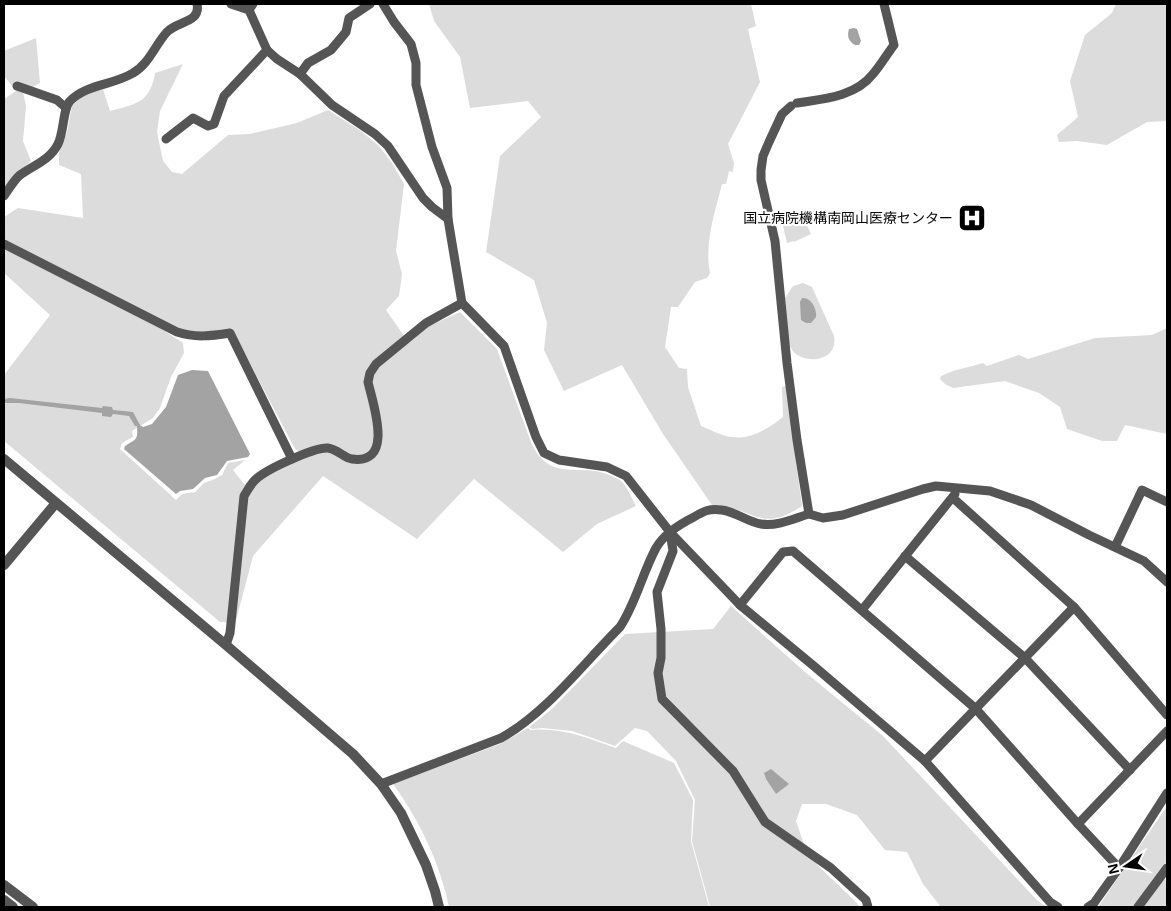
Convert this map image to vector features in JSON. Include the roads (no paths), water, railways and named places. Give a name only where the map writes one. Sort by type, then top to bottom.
[{"type":"street","points":[[4,196],[19,176],[48,157],[58,146],[63,133],[66,108],[70,101],[80,94],[132,74],[143,66],[167,32],[196,16],[197,4]]},
{"type":"street","points":[[231,4],[251,7],[267,50],[300,74],[332,105],[375,134],[388,146],[423,198],[432,208],[448,218]]},
{"type":"street","points":[[300,74],[308,63],[331,50],[346,32],[349,18],[370,4]]},
{"type":"street","points":[[383,4],[384,9],[411,44],[416,63],[416,85],[432,147],[446,188],[448,218],[462,303],[504,346],[536,437],[544,453],[559,460],[607,466],[626,476],[670,532],[740,605],[925,761],[1050,902],[1058,907]]},
{"type":"street","points":[[809,514],[787,363],[775,240],[761,180],[762,163],[782,114],[794,105],[822,100],[845,93],[864,84],[873,74],[894,45],[884,4]]},
{"type":"street","points":[[166,139],[193,118],[208,126],[214,124],[224,96],[267,50]]},
{"type":"street","points":[[17,86],[57,100],[66,108]]},
{"type":"street","points":[[4,244],[177,332],[186,335],[204,336],[230,333],[292,459]]},
{"type":"street","points":[[226,645],[230,633],[244,496],[256,479],[292,459],[322,448],[331,448],[351,459],[365,458],[373,454],[378,448],[379,437],[368,382],[370,373],[376,364],[426,323],[462,303]]},
{"type":"street","points":[[4,459],[353,754],[381,784],[401,813],[426,865],[439,907]]},
{"type":"street","points":[[381,784],[501,738],[518,729],[539,711],[620,627],[628,615],[657,547],[670,532],[681,523],[714,508],[730,511],[760,524],[769,525],[809,514],[823,518],[843,515],[936,486],[990,491],[1031,505],[1144,561],[1167,582]]},
{"type":"street","points":[[862,610],[960,488]]},
{"type":"street","points":[[1114,547],[1142,490],[1167,502]]},
{"type":"street","points":[[953,498],[1074,607],[1167,715]]},
{"type":"street","points":[[4,565],[56,503]]},
{"type":"street","points":[[670,532],[673,551],[656,592],[661,629],[661,658],[658,673],[662,699],[733,772],[765,822],[831,868],[866,900],[868,907]]},
{"type":"street","points":[[740,605],[783,552],[794,551],[976,709],[1119,868]]},
{"type":"street","points":[[905,556],[1025,658],[1130,770]]},
{"type":"street","points":[[925,761],[1074,607]]},
{"type":"street","points":[[1078,824],[1167,731]]},
{"type":"street","points":[[1088,907],[1094,903],[1119,868],[1167,794]]},
{"type":"street","points":[[1138,907],[1167,868]]},
{"type":"street","points":[[4,885],[33,907]]},
{"type":"street","points":[[4,900],[13,907]]},
{"type":"place","name":"国立病院機構南岡山医療センター","points":[[972,218]]}]
